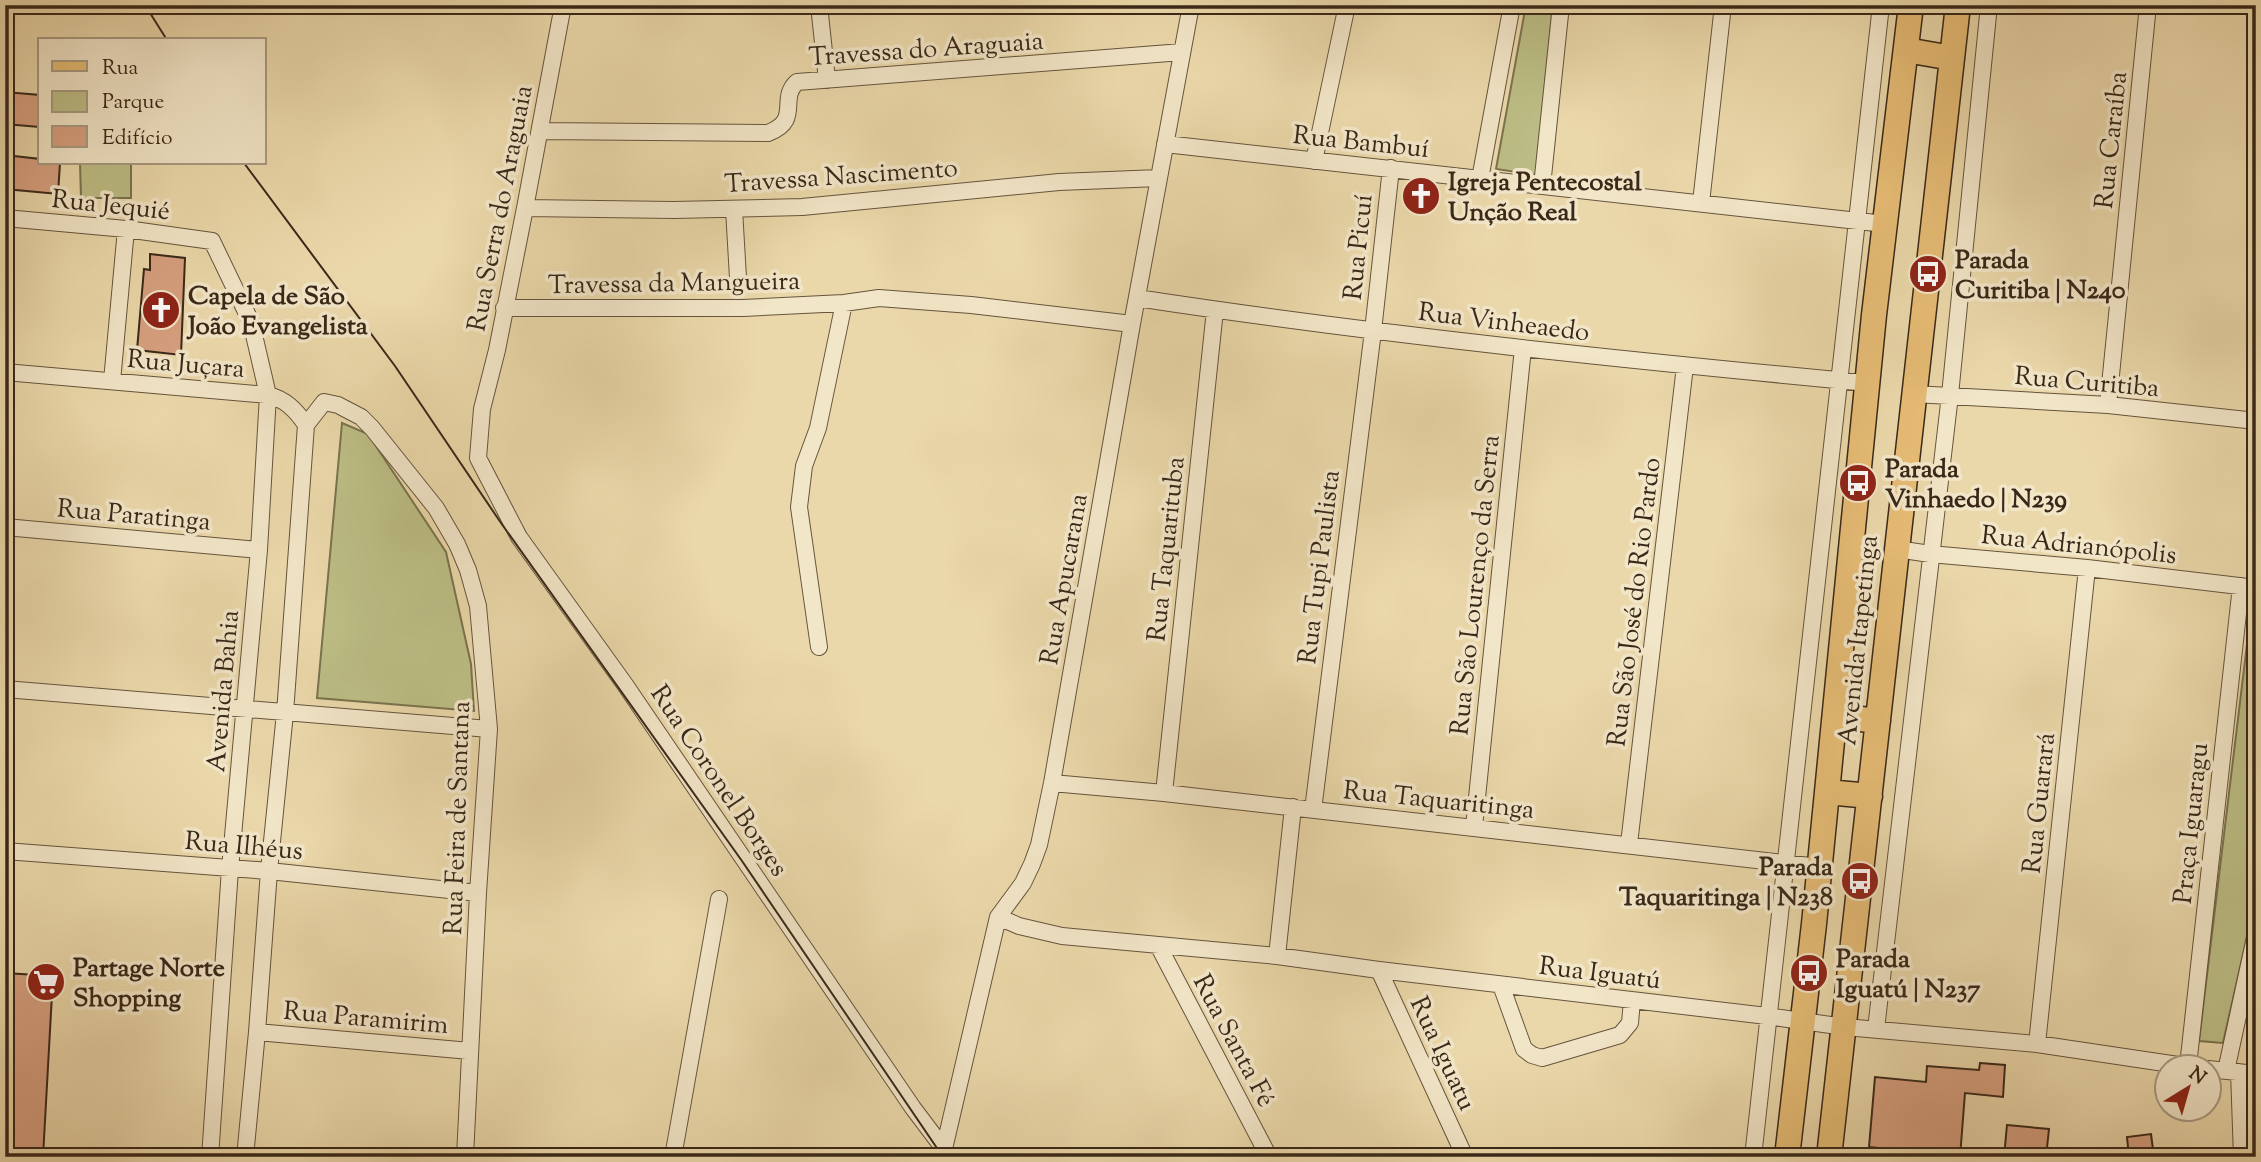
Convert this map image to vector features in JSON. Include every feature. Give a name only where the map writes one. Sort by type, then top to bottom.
[{"type":"main road","name":"Avenida Itapetinga","points":[[1787,1157],[1885,224],[1911,5]]},
{"type":"main road","name":"Avenida Itapetinga","points":[[1829,1157],[1958,5]]},
{"type":"main road","points":[[1906,50],[1952,58]]},
{"type":"main road","points":[[1835,716],[1878,722]]},
{"type":"main road","points":[[1827,792],[1870,796]]},
{"type":"street","name":"Rua Serra do Araguaia","points":[[480,419],[526,208],[563,5]]},
{"type":"street","points":[[819,5],[828,80]]},
{"type":"street","name":"Rua Apucarana","points":[[947,1153],[998,917],[1023,883],[1039,845],[1191,5]]},
{"type":"street","points":[[1314,161],[1347,5]]},
{"type":"street","points":[[1480,179],[1512,5]]},
{"type":"street","points":[[1542,186],[1561,5]]},
{"type":"street","points":[[1702,203],[1723,5]]},
{"type":"street","name":"Avenida Itapetinga","points":[[1753,1157],[1881,5]]},
{"type":"street","points":[[1877,1029],[1950,396],[1989,5]]},
{"type":"street","name":"Rua Caraíba","points":[[2108,405],[2148,5]]},
{"type":"street","name":"Travessa do Araguaia","points":[[540,131],[768,133],[785,123],[793,86],[797,82],[1182,52]]},
{"type":"street","name":"Rua Bambuí","points":[[1165,144],[1885,224]]},
{"type":"street","name":"Rua Picuí","points":[[1373,331],[1391,168]]},
{"type":"street","name":"Travessa Nascimento","points":[[526,208],[674,210],[828,205],[1059,182],[1159,178]]},
{"type":"street","points":[[734,209],[738,278]]},
{"type":"street","name":"Rua Jequié","points":[[5,218],[126,229],[212,241]]},
{"type":"street","points":[[112,381],[126,229]]},
{"type":"street","name":"Avenida Bahia","points":[[210,1157],[230,869],[259,550],[268,396],[251,322],[212,241]]},
{"type":"street","name":"Travessa da Mangueira","points":[[504,308],[743,308],[844,303],[880,298],[971,305],[1132,324]]},
{"type":"street","name":"Rua Vinheaedo","points":[[1137,298],[1373,331],[1685,366],[1868,383]]},
{"type":"street","points":[[819,648],[799,507],[804,467],[818,428],[844,303]]},
{"type":"street","name":"Rua Taquarituba","points":[[1164,793],[1215,310]]},
{"type":"street","name":"Rua Tupi Paulista","points":[[1313,810],[1373,331]]},
{"type":"street","name":"Rua São Lourenço da Serra","points":[[1474,827],[1523,348]]},
{"type":"street","name":"Rua São José do Rio Pardo","points":[[1629,844],[1685,366]]},
{"type":"street","name":"Rua Juçara","points":[[5,372],[281,398],[298,413],[306,425]]},
{"type":"street","name":"Rua Curitiba","points":[[1914,394],[2108,405],[2256,421]]},
{"type":"street","name":"Rua Feira de Santana","points":[[306,425],[324,402],[338,405],[361,417],[372,428],[436,508],[457,544],[478,606],[489,729],[465,1157]]},
{"type":"street","name":"Rua Coronel Borges","points":[[480,419],[478,458],[519,537],[626,686],[913,1108],[947,1153]]},
{"type":"street","points":[[245,1157],[268,871],[285,713],[306,425]]},
{"type":"street","name":"Rua Paratinga","points":[[5,527],[259,550]]},
{"type":"street","name":"Rua Adrianópolis","points":[[1897,549],[2248,587]]},
{"type":"street","name":"Rua Guarará","points":[[2037,1044],[2087,568]]},
{"type":"street","name":"Praça Iguaragu","points":[[2194,1054],[2248,587]]},
{"type":"street","points":[[5,689],[489,729]]},
{"type":"street","name":"Rua Taquaritinga","points":[[1052,783],[1293,807],[1819,867]]},
{"type":"street","points":[[1277,956],[1293,807]]},
{"type":"street","name":"Rua Ilhéus","points":[[5,851],[268,871],[478,893]]},
{"type":"street","points":[[673,1157],[719,899]]},
{"type":"street","name":"Rua Iguatú","points":[[998,917],[1019,926],[1062,936],[1277,956],[1845,1027],[2037,1044],[2152,1061]]},
{"type":"street","points":[[2242,1157],[2240,1072],[2256,933]]},
{"type":"street","name":"Rua Santa Fé","points":[[1158,945],[1269,1157]]},
{"type":"street","name":"Rua Iguatu","points":[[1379,970],[1465,1157]]},
{"type":"street","points":[[1501,985],[1524,1049],[1542,1058],[1620,1035],[1630,1023],[1632,1000]]},
{"type":"street","name":"Rua Paramirim","points":[[257,1032],[470,1051]]},
{"type":"street","points":[[2222,1070],[2240,1072]]},
{"type":"green space","points":[[1526,5],[1553,5],[1536,175],[1496,169]]},
{"type":"green space","points":[[80,164],[131,164],[131,198],[81,198]]},
{"type":"green space","points":[[342,423],[368,434],[446,552],[471,664],[474,711],[317,698]]},
{"type":"green space","points":[[2252,603],[2256,603],[2256,897],[2223,1043],[2199,1041]]},
{"type":"building","points":[[5,92],[38,95],[38,127],[5,124]]},
{"type":"building","points":[[5,155],[38,159],[38,164],[60,164],[58,194],[5,189]]},
{"type":"building","name":"Igreja Pentecostal Unção Real","points":[[1412,182],[1434,185],[1431,209],[1409,207]]},
{"type":"building","name":"Capela de São João Evangelista","points":[[150,254],[185,258],[181,355],[137,350],[144,269],[150,270]]},
{"type":"building","name":"Partage Norte Shopping","points":[[5,973],[53,976],[43,1157],[5,1157]]},
{"type":"building","points":[[1980,1063],[2005,1065],[2003,1097],[1965,1093],[1960,1157],[1907,1157],[1907,1151],[1869,1147],[1875,1077],[1926,1082],[1927,1066],[1979,1070]]},
{"type":"building","points":[[2007,1125],[2049,1129],[2046,1157],[2004,1157]]},
{"type":"building","points":[[2151,1134],[2154,1157],[2129,1157],[2127,1137]]},
{"type":"tram line","points":[[145,5],[166,38]]},
{"type":"tram line","points":[[245,164],[395,366],[501,523],[742,861],[943,1157]]},
{"type":"place","name":"Igreja Pentecostal Unção Real","points":[[1421,196]]},
{"type":"place","name":"Parada Curitiba | N240","points":[[1928,274]]},
{"type":"place","name":"Capela de São João Evangelista","points":[[161,310]]},
{"type":"place","name":"Parada Vinhaedo | N239","points":[[1858,483]]},
{"type":"place","name":"Parada Taquaritinga | N238","points":[[1860,881]]},
{"type":"place","name":"Parada Iguatú | N237","points":[[1809,973]]},
{"type":"place","name":"Partage Norte Shopping","points":[[46,982]]}]
